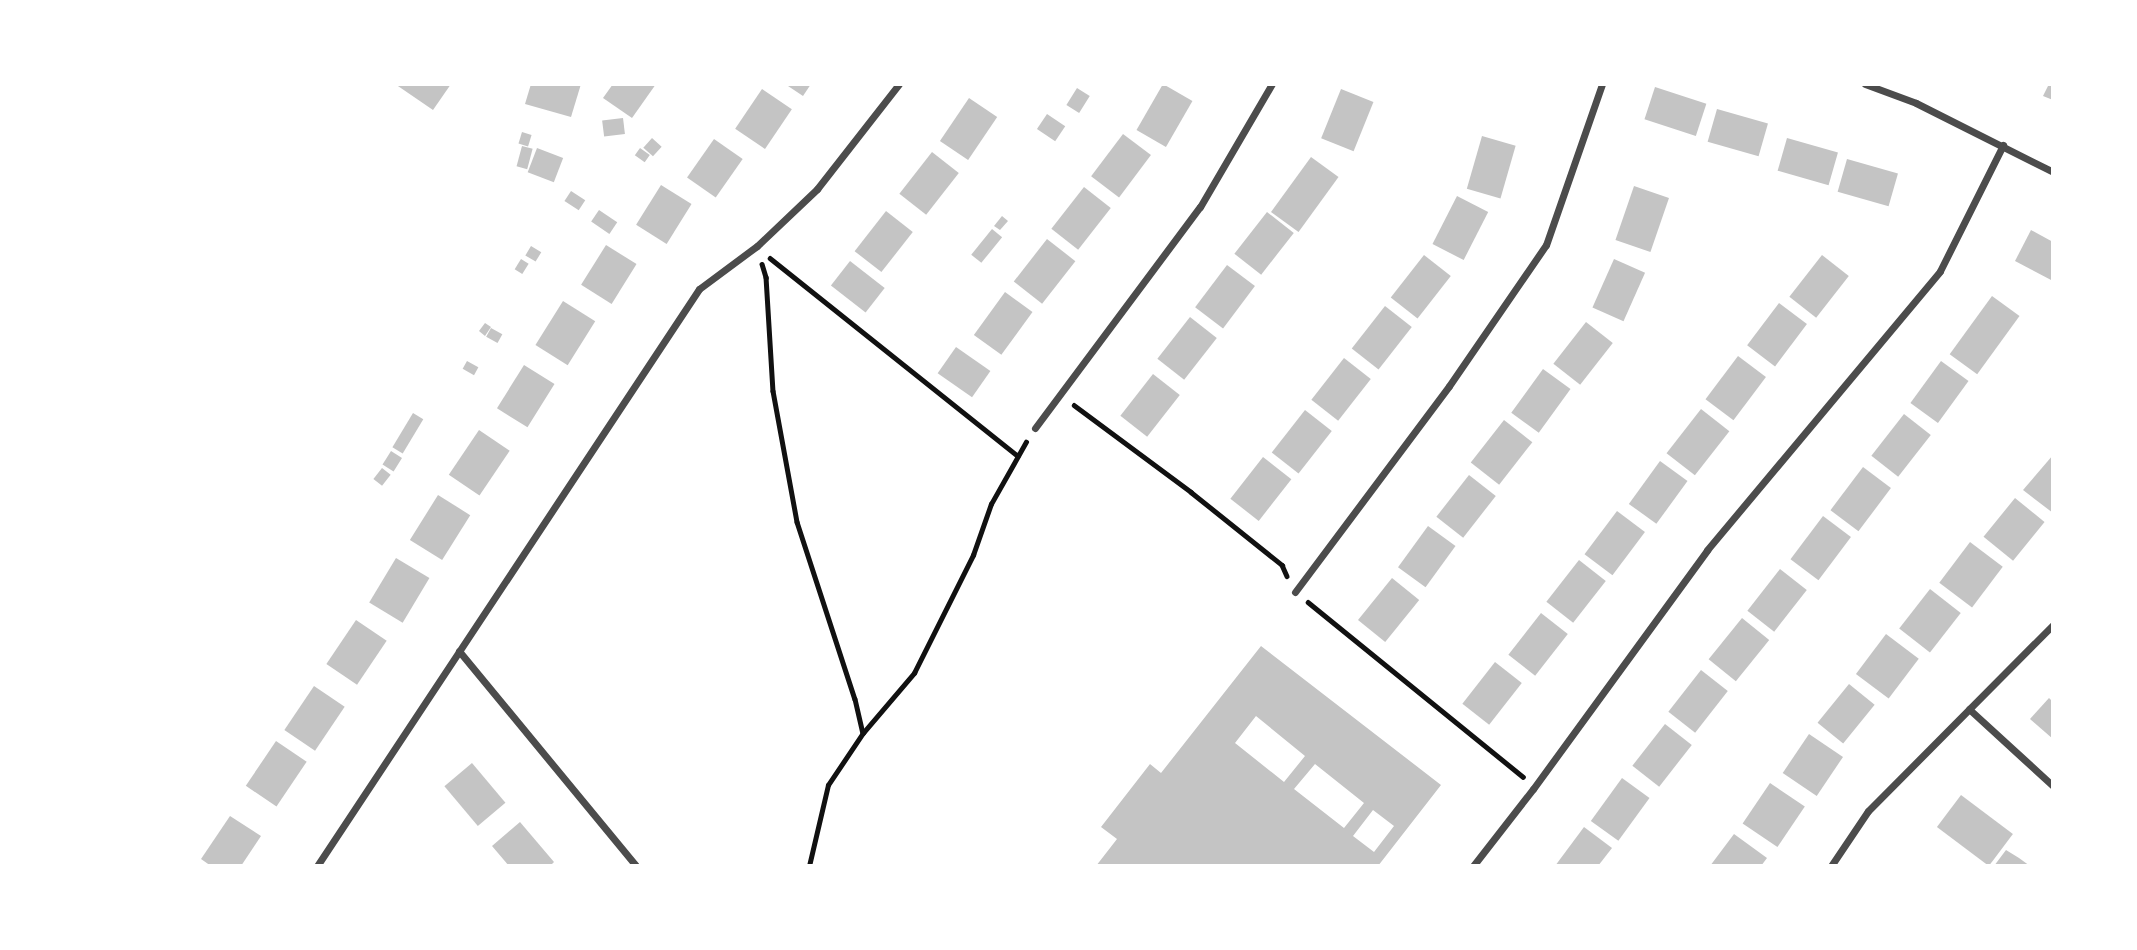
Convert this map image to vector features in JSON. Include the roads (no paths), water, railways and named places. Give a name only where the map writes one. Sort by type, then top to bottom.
[{"type":"street","points":[[317,866],[699,289],[757,246],[817,189],[899,84]]},
{"type":"street","points":[[1035,428],[1200,207],[1272,84]]},
{"type":"street","points":[[1295,592],[1449,386],[1546,244],[1602,84]]},
{"type":"street","points":[[1865,84],[1916,103],[2053,172]]},
{"type":"street","points":[[1473,866],[1533,789],[1707,550],[1940,271],[2003,145]]},
{"type":"street","points":[[1831,866],[1868,811],[2053,625]]},
{"type":"street","points":[[459,651],[636,866]]},
{"type":"street","points":[[1969,709],[2053,786]]}]
